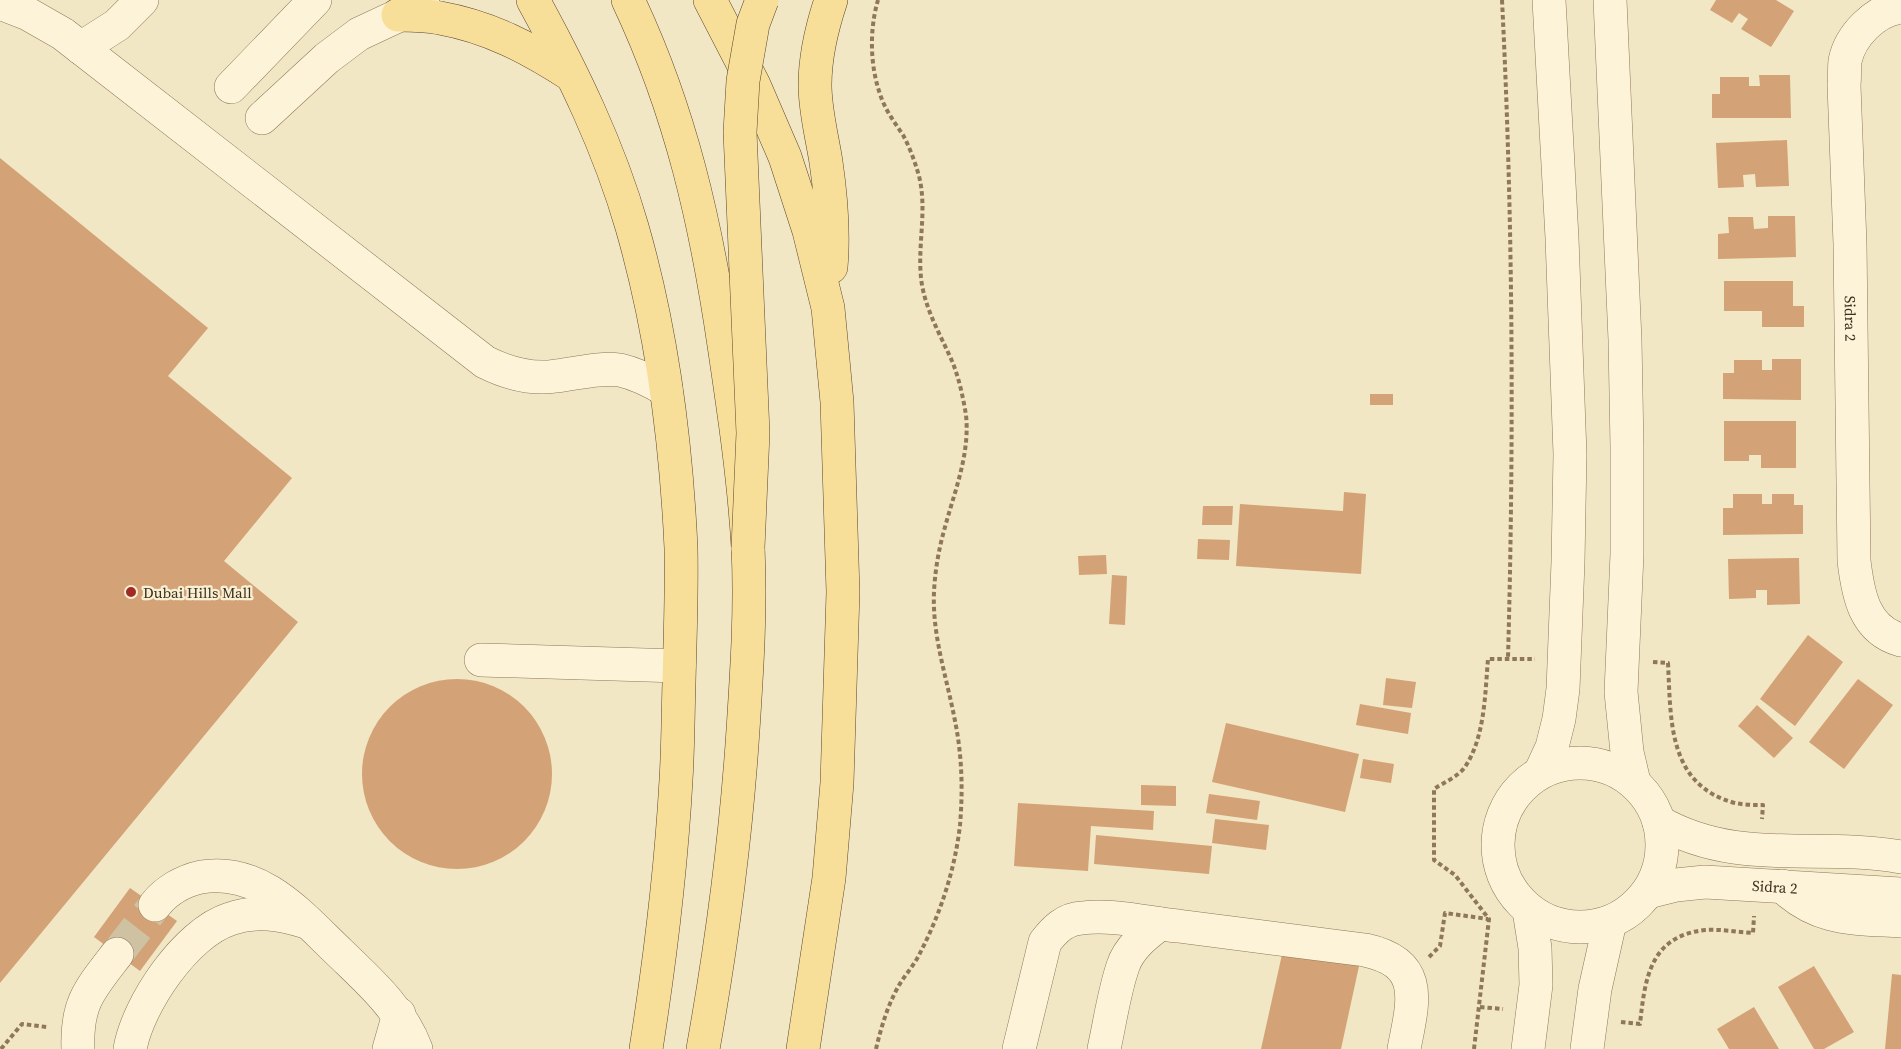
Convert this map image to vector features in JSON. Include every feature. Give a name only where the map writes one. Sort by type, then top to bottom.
[{"type":"main road","points":[[532,0],[589,108],[632,228],[661,353],[671,418],[681,550],[676,780],[669,878],[646,1049]]},
{"type":"main road","points":[[628,0],[653,56],[674,112],[691,168],[704,226],[717,294],[734,412],[748,548]]},
{"type":"main road","points":[[710,0],[754,85],[785,157],[810,231],[828,308],[837,402],[843,592],[837,783],[829,878],[802,1049]]},
{"type":"main road","points":[[703,1049],[723,931],[740,778],[748,625],[748,548],[753,433],[740,132],[743,81],[753,24],[762,0]]},
{"type":"main road","points":[[828,308],[832,260],[831,211],[815,85],[821,32],[831,0]]},
{"type":"main road","points":[[398,15],[437,17],[473,25],[508,38],[573,76]]},
{"type":"street","points":[[81,48],[100,38],[117,25],[142,0]]},
{"type":"street","points":[[231,87],[315,0]]},
{"type":"street","points":[[262,118],[327,58],[359,34],[431,0]]},
{"type":"street","points":[[1541,771],[1552,747],[1563,689],[1570,454],[1562,226],[1549,0]]},
{"type":"street","points":[[1610,0],[1627,435],[1621,692],[1627,752],[1634,782]]},
{"type":"street","points":[[7,3],[46,23],[81,48],[484,362],[517,375],[535,377],[554,377],[591,370],[617,370],[643,376],[666,390]]},
{"type":"street","name":"Sidra 2","points":[[1901,7],[1873,18],[1856,37],[1845,60],[1844,85],[1851,255],[1854,561],[1858,594],[1872,622],[1890,637],[1901,640]]},
{"type":"street","points":[[481,660],[679,666]]},
{"type":"street","points":[[1589,763],[1613,770],[1634,782],[1649,800],[1659,822],[1662,846],[1659,870],[1648,892],[1631,909],[1610,922],[1590,927],[1568,927],[1547,921],[1529,910],[1507,885],[1497,854],[1500,821],[1516,792],[1541,771],[1565,764],[1589,763]]},
{"type":"street","points":[[1659,822],[1680,834],[1732,848],[1785,852],[1838,850],[1901,857]]},
{"type":"street","points":[[155,905],[160,898],[177,886],[195,878],[215,875],[235,876],[255,882],[308,922],[384,996],[399,1014],[416,1049]]},
{"type":"street","name":"Sidra 2","points":[[1648,892],[1676,885],[1705,882],[1901,894]]},
{"type":"street","points":[[1781,885],[1804,904],[1826,913],[1901,921]]},
{"type":"street","points":[[1528,1049],[1536,985],[1535,948],[1529,910]]},
{"type":"street","points":[[130,1049],[133,1034],[151,996],[176,961],[205,931],[229,919],[255,913],[282,914],[308,922]]},
{"type":"street","points":[[1019,1049],[1045,942],[1054,929],[1067,921],[1082,918],[1110,918],[1383,954],[1398,963],[1408,978],[1413,995],[1404,1049]]},
{"type":"street","points":[[1110,918],[1123,966]]},
{"type":"street","points":[[1587,1049],[1595,989],[1610,922]]},
{"type":"street","points":[[1104,1049],[1123,966],[1135,945],[1146,933],[1160,924]]},
{"type":"street","points":[[78,1040],[81,1010],[88,991],[117,954]]},
{"type":"street","points":[[389,1049],[399,1014]]},
{"type":"path","points":[[876,1049],[884,1018],[898,986],[918,958],[933,927],[945,894],[960,826],[961,757],[940,656],[934,594],[944,530],[962,472],[966,445],[966,417],[962,390],[953,363],[929,312],[922,285],[920,180],[913,157],[881,98],[874,68],[872,36],[878,0]]},
{"type":"path","points":[[1474,1049],[1489,919],[1455,875],[1434,860],[1434,789],[1464,769],[1478,736],[1488,659],[1508,658],[1512,529],[1512,337],[1510,204],[1502,0]]},
{"type":"path","points":[[1408,978],[1440,946],[1445,913],[1489,919]]},
{"type":"path","points":[[1,1049],[21,1024],[78,1040]]},
{"type":"building","points":[[1716,0],[1776,0],[1794,11],[1771,47],[1741,29],[1748,19],[1739,13],[1732,23],[1710,10]]},
{"type":"building","points":[[1759,75],[1790,75],[1791,118],[1712,118],[1712,94],[1720,94],[1720,77],[1749,77],[1749,86],[1760,86]]},
{"type":"building","points":[[1787,140],[1789,186],[1756,187],[1755,174],[1743,175],[1744,187],[1718,188],[1716,143]]},
{"type":"building","name":"Dubai Hills Mall","points":[[0,158],[208,328],[168,376],[292,478],[224,561],[298,622],[0,983]]},
{"type":"building","points":[[1768,216],[1795,216],[1796,257],[1718,259],[1718,234],[1729,233],[1728,217],[1753,217],[1754,229],[1768,228]]},
{"type":"building","points":[[1724,281],[1793,281],[1793,306],[1804,306],[1804,327],[1762,327],[1762,311],[1724,311]]},
{"type":"building","points":[[1772,359],[1801,359],[1801,400],[1723,399],[1723,373],[1734,373],[1734,360],[1762,360],[1762,370],[1772,370]]},
{"type":"building","points":[[1370,394],[1393,394],[1393,405],[1370,405]]},
{"type":"building","points":[[1724,421],[1796,421],[1796,468],[1761,468],[1761,455],[1749,455],[1749,461],[1724,461]]},
{"type":"building","points":[[1344,492],[1366,494],[1361,574],[1236,566],[1240,504],[1343,511]]},
{"type":"building","points":[[1733,494],[1762,494],[1762,504],[1772,504],[1772,494],[1794,494],[1794,505],[1803,505],[1803,534],[1723,535],[1723,508],[1733,508]]},
{"type":"building","points":[[1203,506],[1233,506],[1232,525],[1202,525]]},
{"type":"building","points":[[1198,539],[1230,540],[1229,560],[1197,559]]},
{"type":"building","points":[[1106,555],[1107,574],[1079,575],[1078,556]]},
{"type":"building","points":[[1799,558],[1800,604],[1767,605],[1767,590],[1756,590],[1756,598],[1729,599],[1728,559]]},
{"type":"building","points":[[1112,575],[1127,576],[1125,625],[1109,624]]},
{"type":"building","points":[[1808,635],[1843,662],[1795,726],[1760,699]]},
{"type":"building","points":[[1386,678],[1416,682],[1412,708],[1383,705]]},
{"type":"building","points":[[457,679],[493,686],[510,695],[524,707],[536,721],[545,738],[552,774],[545,810],[536,827],[524,841],[510,853],[493,862],[457,869],[421,862],[404,853],[390,841],[378,827],[369,810],[362,774],[369,738],[378,721],[390,707],[404,695],[421,686]]},
{"type":"building","points":[[1858,679],[1893,705],[1844,769],[1809,742]]},
{"type":"building","points":[[1360,704],[1411,713],[1408,734],[1356,725]]},
{"type":"building","points":[[1757,705],[1793,738],[1774,758],[1738,726]]},
{"type":"building","points":[[1226,723],[1359,754],[1345,812],[1212,782]]},
{"type":"building","points":[[1363,759],[1394,764],[1391,783],[1360,778]]},
{"type":"building","points":[[1141,785],[1176,786],[1176,806],[1141,805]]},
{"type":"building","points":[[1209,794],[1260,801],[1257,820],[1206,813]]},
{"type":"building","points":[[1018,803],[1154,811],[1153,830],[1091,826],[1088,871],[1014,866]]},
{"type":"building","points":[[1215,819],[1269,825],[1266,850],[1212,843]]},
{"type":"building","points":[[1096,835],[1212,846],[1209,874],[1094,864]]},
{"type":"building","points":[[130,888],[177,921],[140,971],[94,937]]},
{"type":"building","points":[[1285,941],[1361,957],[1341,1049],[1261,1049]]},
{"type":"building","points":[[1814,966],[1854,1032],[1824,1049],[1814,1049],[1778,987]]},
{"type":"building","points":[[1892,974],[1901,975],[1901,1049],[1885,1049]]},
{"type":"building","points":[[1754,1007],[1779,1049],[1729,1049],[1717,1029]]},
{"type":"tunnel","points":[[117,954],[155,905]]},
{"type":"place","name":"Dubai Hills Mall","points":[[131,592]]}]
